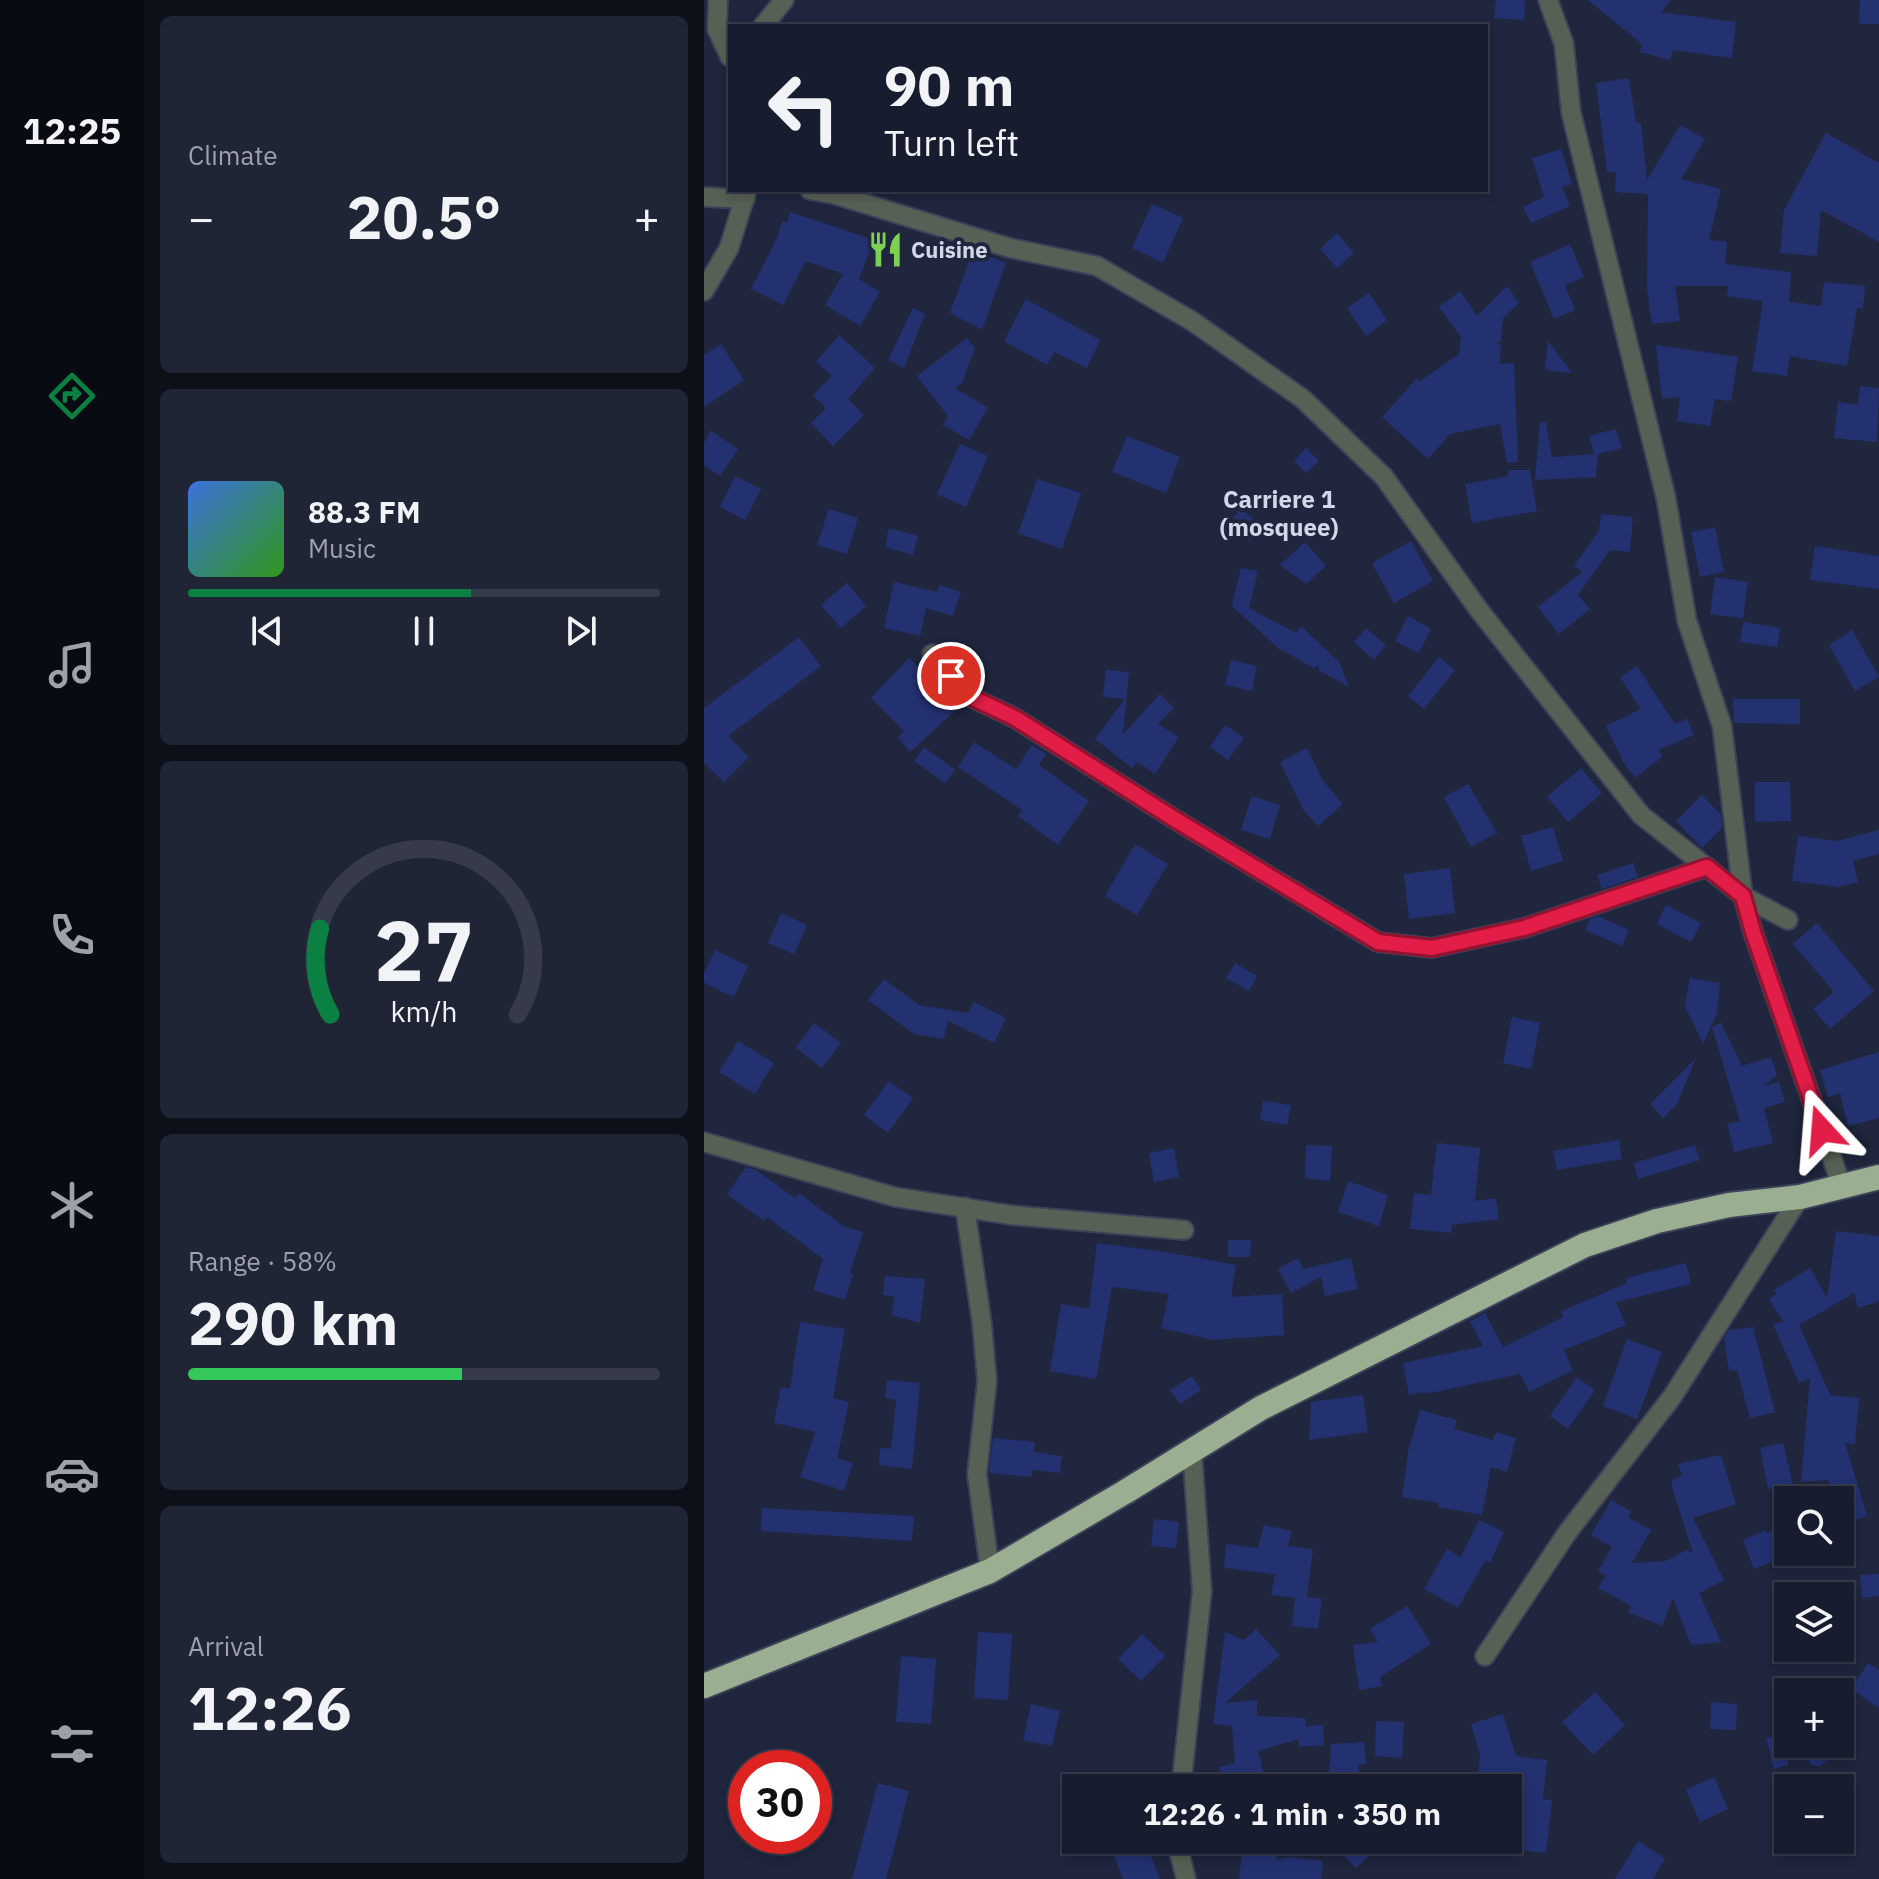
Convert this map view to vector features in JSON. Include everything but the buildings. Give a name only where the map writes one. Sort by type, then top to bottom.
[{"type":"highway","points":[[704,1686],[990,1571],[1261,1408],[1585,1245],[1657,1221],[1729,1205],[1800,1197],[1879,1177]]},
{"type":"street","points":[[718,0],[711,27],[728,54]]},
{"type":"street","points":[[765,24],[784,0]]},
{"type":"street","points":[[1548,0],[1564,44],[1571,112],[1666,498],[1687,621],[1722,726],[1743,896],[1842,1187]]},
{"type":"street","points":[[822,192],[1010,248],[1097,266],[1192,321],[1303,399],[1384,477],[1479,610],[1641,815],[1743,896],[1788,920]]},
{"type":"street","points":[[704,197],[746,195],[729,248],[704,291]]},
{"type":"street","points":[[932,654],[971,697],[1015,718],[1378,942],[1432,948],[1524,928],[1707,867]]},
{"type":"street","points":[[704,1142],[895,1197],[1011,1215],[1184,1230]]},
{"type":"street","points":[[1485,1656],[1567,1533],[1672,1397],[1800,1197]]},
{"type":"street","points":[[965,1207],[987,1381],[977,1474],[990,1571]]},
{"type":"street","points":[[1182,1774],[1202,1591],[1192,1450]]},
{"type":"street","points":[[1180,1854],[1186,1879]]},
{"type":"place","name":"Cuisine","points":[[885,249]]},
{"type":"district","name":"Carriere 1 (mosquee)","points":[[1279,513]]},
{"type":"route","points":[[951,676],[971,697],[1015,718],[1378,942],[1432,948],[1524,928],[1707,867],[1743,896],[1822,1130]]}]
